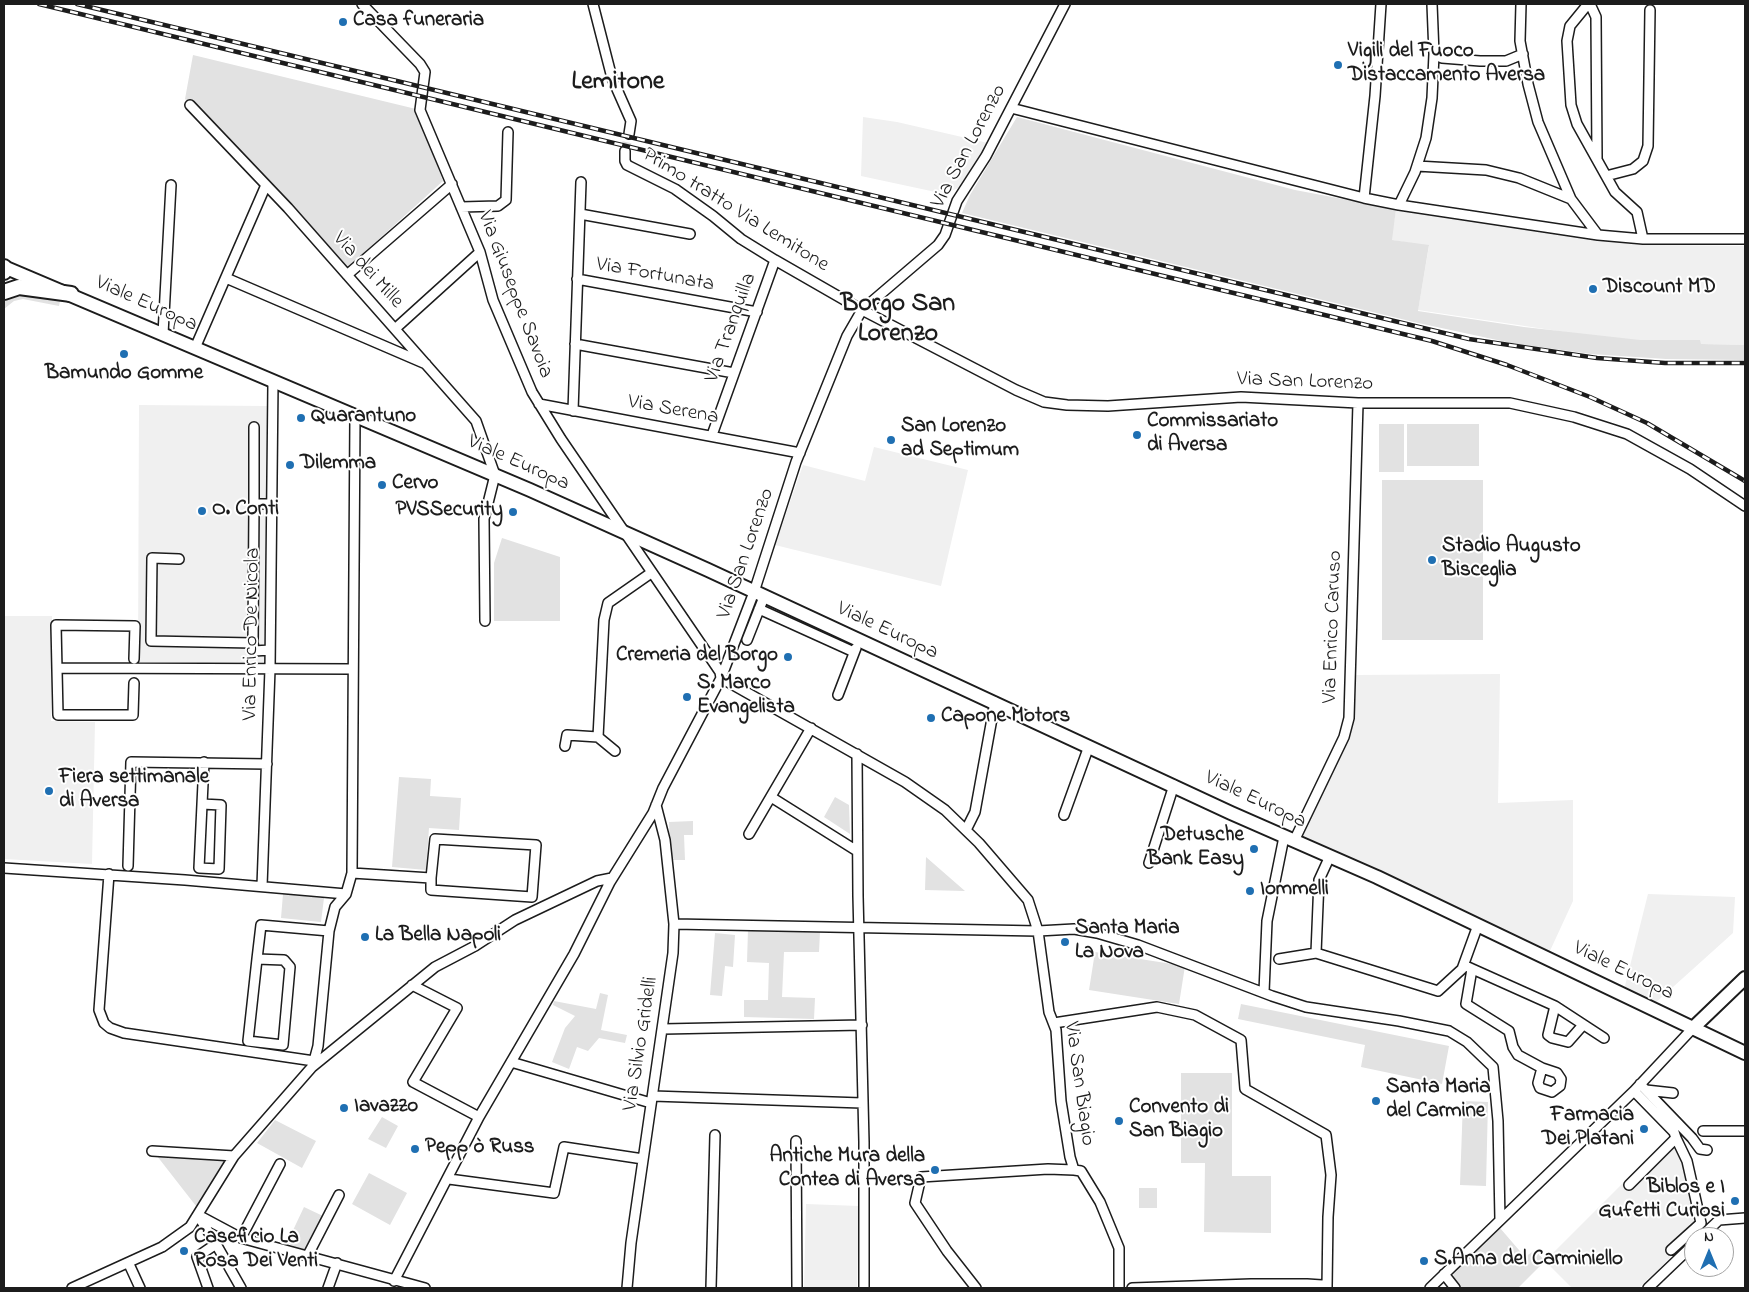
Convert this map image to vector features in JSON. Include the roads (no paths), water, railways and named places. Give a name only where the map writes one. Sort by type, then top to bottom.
[{"type":"highway","points":[[4,267],[4,272]]},
{"type":"highway","points":[[4,292],[19,287],[71,294]]},
{"type":"main road","name":"Viale Europa","points":[[4,267],[164,334],[273,383],[494,475],[759,594],[856,646],[995,702],[1478,925],[1745,1053]]},
{"type":"main road","points":[[1693,1028],[1745,978]]},
{"type":"street","name":"Via Giuseppe Savoia","points":[[362,4],[420,64],[424,72],[420,110],[480,252],[493,300],[508,339],[539,404],[720,672],[720,678]]},
{"type":"street","points":[[593,4],[612,78],[631,120],[629,134]]},
{"type":"street","name":"Via San Lorenzo","points":[[394,1281],[480,1117],[574,954],[612,878],[656,806],[720,678],[759,594],[800,453],[847,336],[862,310],[938,245],[945,235],[957,201],[986,156],[1065,4]]},
{"type":"street","points":[[1364,198],[1375,96],[1381,4]]},
{"type":"street","points":[[1399,205],[1417,166],[1426,138],[1432,98],[1434,54],[1432,4]]},
{"type":"street","points":[[1521,4],[1520,41],[1538,122],[1571,199],[1598,235]]},
{"type":"street","points":[[1597,161],[1596,16],[1589,4],[1570,26],[1567,41],[1571,105],[1577,124],[1597,161],[1615,192],[1637,212],[1643,239]]},
{"type":"street","points":[[1606,176],[1632,169],[1643,161],[1648,146],[1650,10]]},
{"type":"street","points":[[1434,54],[1442,58],[1480,61],[1506,61],[1523,54]]},
{"type":"street","name":"Via dei Mille","points":[[190,105],[266,185],[396,328],[476,421],[494,475]]},
{"type":"street","points":[[1011,108],[1364,198],[1399,205],[1598,235],[1643,239],[1745,239]]},
{"type":"street","points":[[462,207],[498,206],[506,200],[508,132]]},
{"type":"street","name":"Primo tratto Via Lemitone","points":[[625,152],[627,165],[674,189],[713,216],[741,239],[862,310]]},
{"type":"street","points":[[1417,166],[1486,170],[1549,188],[1571,199]]},
{"type":"street","points":[[573,411],[581,182]]},
{"type":"street","points":[[347,274],[452,184]]},
{"type":"street","points":[[164,334],[171,185]]},
{"type":"street","points":[[195,348],[266,185]]},
{"type":"street","points":[[580,214],[690,234]]},
{"type":"street","points":[[396,328],[480,252]]},
{"type":"street","name":"Via Tranquilla","points":[[712,435],[775,260]]},
{"type":"street","points":[[226,278],[429,365]]},
{"type":"street","name":"Via Fortunata","points":[[577,279],[757,312]]},
{"type":"street","name":"Via San Lorenzo","points":[[862,310],[1016,390],[1044,402],[1067,405],[1108,406],[1241,397],[1358,403],[1510,403],[1574,417],[1628,434],[1653,447],[1745,506]]},
{"type":"street","points":[[575,344],[734,374]]},
{"type":"street","name":"Via Enrico De Nicola","points":[[262,886],[268,764],[273,383]]},
{"type":"street","name":"Via Enrico Caruso","points":[[1264,992],[1268,912],[1289,839],[1344,737],[1349,718],[1358,403]]},
{"type":"street","name":"Via Serena","points":[[539,404],[800,453]]},
{"type":"street","points":[[313,1064],[318,1046],[329,931],[335,907],[346,894],[352,873],[355,416]]},
{"type":"street","points":[[254,427],[253,643],[254,651],[270,650]]},
{"type":"street","points":[[485,621],[484,520],[494,475]]},
{"type":"street","points":[[254,504],[272,504]]},
{"type":"street","points":[[179,559],[152,558],[151,642],[253,643]]},
{"type":"street","points":[[598,737],[604,620],[608,603],[652,573]]},
{"type":"street","points":[[747,640],[759,609],[759,594]]},
{"type":"street","points":[[759,609],[856,646],[838,695]]},
{"type":"street","points":[[134,659],[134,626],[56,625],[58,715],[133,715],[134,683]]},
{"type":"street","points":[[57,668],[353,669]]},
{"type":"street","name":"Via San Biagio","points":[[720,678],[906,782],[937,804],[966,830],[1028,900],[1038,931],[1049,1012],[1054,1023],[1061,1102],[1074,1170],[1081,1171],[1090,1184],[1110,1223],[1120,1248],[1119,1288]]},
{"type":"street","points":[[966,830],[974,812],[995,702]]},
{"type":"street","points":[[749,834],[811,728]]},
{"type":"street","points":[[565,746],[567,735],[598,737],[615,751]]},
{"type":"street","points":[[1064,815],[1090,746]]},
{"type":"street","points":[[856,754],[862,1025],[864,1288]]},
{"type":"street","points":[[128,866],[131,762],[268,764]]},
{"type":"street","points":[[202,804],[221,805],[219,869],[199,868],[202,804],[204,762]]},
{"type":"street","points":[[1149,863],[1174,785]]},
{"type":"street","points":[[771,797],[857,851]]},
{"type":"street","name":"Via Silvio Gridelli","points":[[627,1288],[643,1159],[673,953],[674,924],[665,840],[656,806]]},
{"type":"street","points":[[435,839],[536,845],[532,897],[431,890],[431,878],[435,839]]},
{"type":"street","points":[[1316,953],[1319,880],[1330,856]]},
{"type":"street","points":[[4,868],[109,874],[346,894]]},
{"type":"street","points":[[352,873],[431,878]]},
{"type":"street","points":[[109,874],[99,1010],[104,1023],[116,1032],[313,1064]]},
{"type":"street","points":[[72,1288],[129,1264],[182,1234],[190,1227],[234,1156],[313,1064],[435,967],[475,946],[515,920],[597,881],[612,878]]},
{"type":"street","points":[[674,924],[1038,931],[1074,929],[1097,933],[1138,945],[1306,1007],[1450,1031],[1467,1042],[1493,1067],[1498,1121],[1500,1220]]},
{"type":"street","points":[[257,959],[284,960],[290,967],[283,1045],[248,1041],[257,959],[261,925],[329,931]]},
{"type":"street","points":[[1478,925],[1467,967],[1466,1004],[1509,1031],[1513,1047],[1518,1055],[1542,1068]]},
{"type":"street","points":[[1279,959],[1316,953],[1438,991],[1467,967]]},
{"type":"street","points":[[1467,967],[1555,1006],[1604,1038]]},
{"type":"street","points":[[412,985],[457,1008],[413,1082],[480,1117]]},
{"type":"street","points":[[1555,1006],[1548,1036],[1568,1042],[1583,1025]]},
{"type":"street","points":[[1054,1023],[1157,1007],[1196,1015],[1241,1040],[1245,1089],[1326,1135],[1331,1175],[1328,1217],[1327,1288],[1307,1284],[1132,1288]]},
{"type":"street","points":[[663,1029],[862,1025]]},
{"type":"street","points":[[1430,1288],[1640,1088],[1693,1028]]},
{"type":"street","points":[[511,1062],[652,1100],[862,1103]]},
{"type":"street","points":[[1640,1088],[1673,1094]]},
{"type":"street","points":[[1640,1088],[1674,1132],[1687,1160],[1701,1223],[1671,1250]]},
{"type":"street","points":[[1640,1088],[1692,1138],[1700,1149],[1707,1150]]},
{"type":"street","points":[[1703,1131],[1745,1131]]},
{"type":"street","points":[[711,1288],[716,1135]]},
{"type":"street","points":[[1629,1185],[1676,1138]]},
{"type":"street","points":[[796,1141],[797,1288]]},
{"type":"street","points":[[449,1179],[554,1193],[564,1147],[643,1159]]},
{"type":"street","points":[[152,1150],[234,1156]]},
{"type":"street","points":[[241,1238],[280,1164]]},
{"type":"street","points":[[976,1288],[947,1251],[915,1203],[921,1177],[1048,1169],[1074,1170]]},
{"type":"street","points":[[308,1255],[339,1196]]},
{"type":"street","points":[[198,1215],[241,1238],[425,1288]]},
{"type":"street","points":[[198,1215],[241,1288]]},
{"type":"street","points":[[1712,1227],[1719,1220],[1745,1218]]},
{"type":"street","points":[[208,1288],[197,1257],[216,1244]]},
{"type":"street","points":[[1648,1288],[1684,1254]]},
{"type":"street","points":[[328,1288],[337,1263]]},
{"type":"street","points":[[129,1264],[140,1288]]},
{"type":"street","points":[[1444,1274],[1455,1288]]},
{"type":"tunnel","points":[[625,151],[629,134]]},
{"type":"railway","points":[[39,4],[1432,341],[1507,365],[1590,397],[1647,423],[1745,481]]},
{"type":"railway","points":[[77,4],[1469,339],[1597,358],[1665,363],[1745,363]]},
{"type":"place","name":"Casa funeraria","points":[[343,22]]},
{"type":"place","name":"Vigili del Fuoco Distaccamento Aversa","points":[[1338,65]]},
{"type":"place","name":"Discount MD","points":[[1593,289]]},
{"type":"place","name":"Bamundo Gomme","points":[[124,354]]},
{"type":"place","name":"Quarantuno","points":[[301,418]]},
{"type":"place","name":"Commissariato di Aversa","points":[[1137,435]]},
{"type":"place","name":"San Lorenzo ad Septimum","points":[[891,440]]},
{"type":"place","name":"Dilemma","points":[[290,465]]},
{"type":"place","name":"Cervo","points":[[382,485]]},
{"type":"place","name":"O. Conti","points":[[202,511]]},
{"type":"place","name":"PVSSecurity","points":[[513,512]]},
{"type":"place","name":"Stadio Augusto Bisceglia","points":[[1432,560]]},
{"type":"place","name":"Cremeria del Borgo","points":[[788,657]]},
{"type":"place","name":"S. Marco Evangelista","points":[[687,697]]},
{"type":"place","name":"Capone Motors","points":[[931,718]]},
{"type":"place","name":"Fiera settimanale di Aversa","points":[[49,791]]},
{"type":"place","name":"Detusche Bank Easy","points":[[1254,849]]},
{"type":"place","name":"Iommelli","points":[[1250,891]]},
{"type":"place","name":"La Bella Napoli","points":[[365,937]]},
{"type":"place","name":"Santa Maria La Nova","points":[[1065,942]]},
{"type":"place","name":"Santa Maria del Carmine","points":[[1376,1101]]},
{"type":"place","name":"Iavazzo","points":[[344,1108]]},
{"type":"place","name":"Convento di San Biagio","points":[[1119,1121]]},
{"type":"place","name":"Farmacia Dei Platani","points":[[1644,1129]]},
{"type":"place","name":"Pepp ò Russ","points":[[415,1149]]},
{"type":"place","name":"Antiche Mura della Contea di Aversa","points":[[935,1170]]},
{"type":"place","name":"Biblos e I Gufetti Curiosi","points":[[1735,1201]]},
{"type":"place","name":"Caseficio La Rosa Dei Venti","points":[[184,1251]]},
{"type":"place","name":"S.Anna del Carminiello","points":[[1424,1261]]},
{"type":"district","name":"Lemitone","points":[[618,84]]},
{"type":"district","name":"Borgo San Lorenzo","points":[[898,321]]}]
